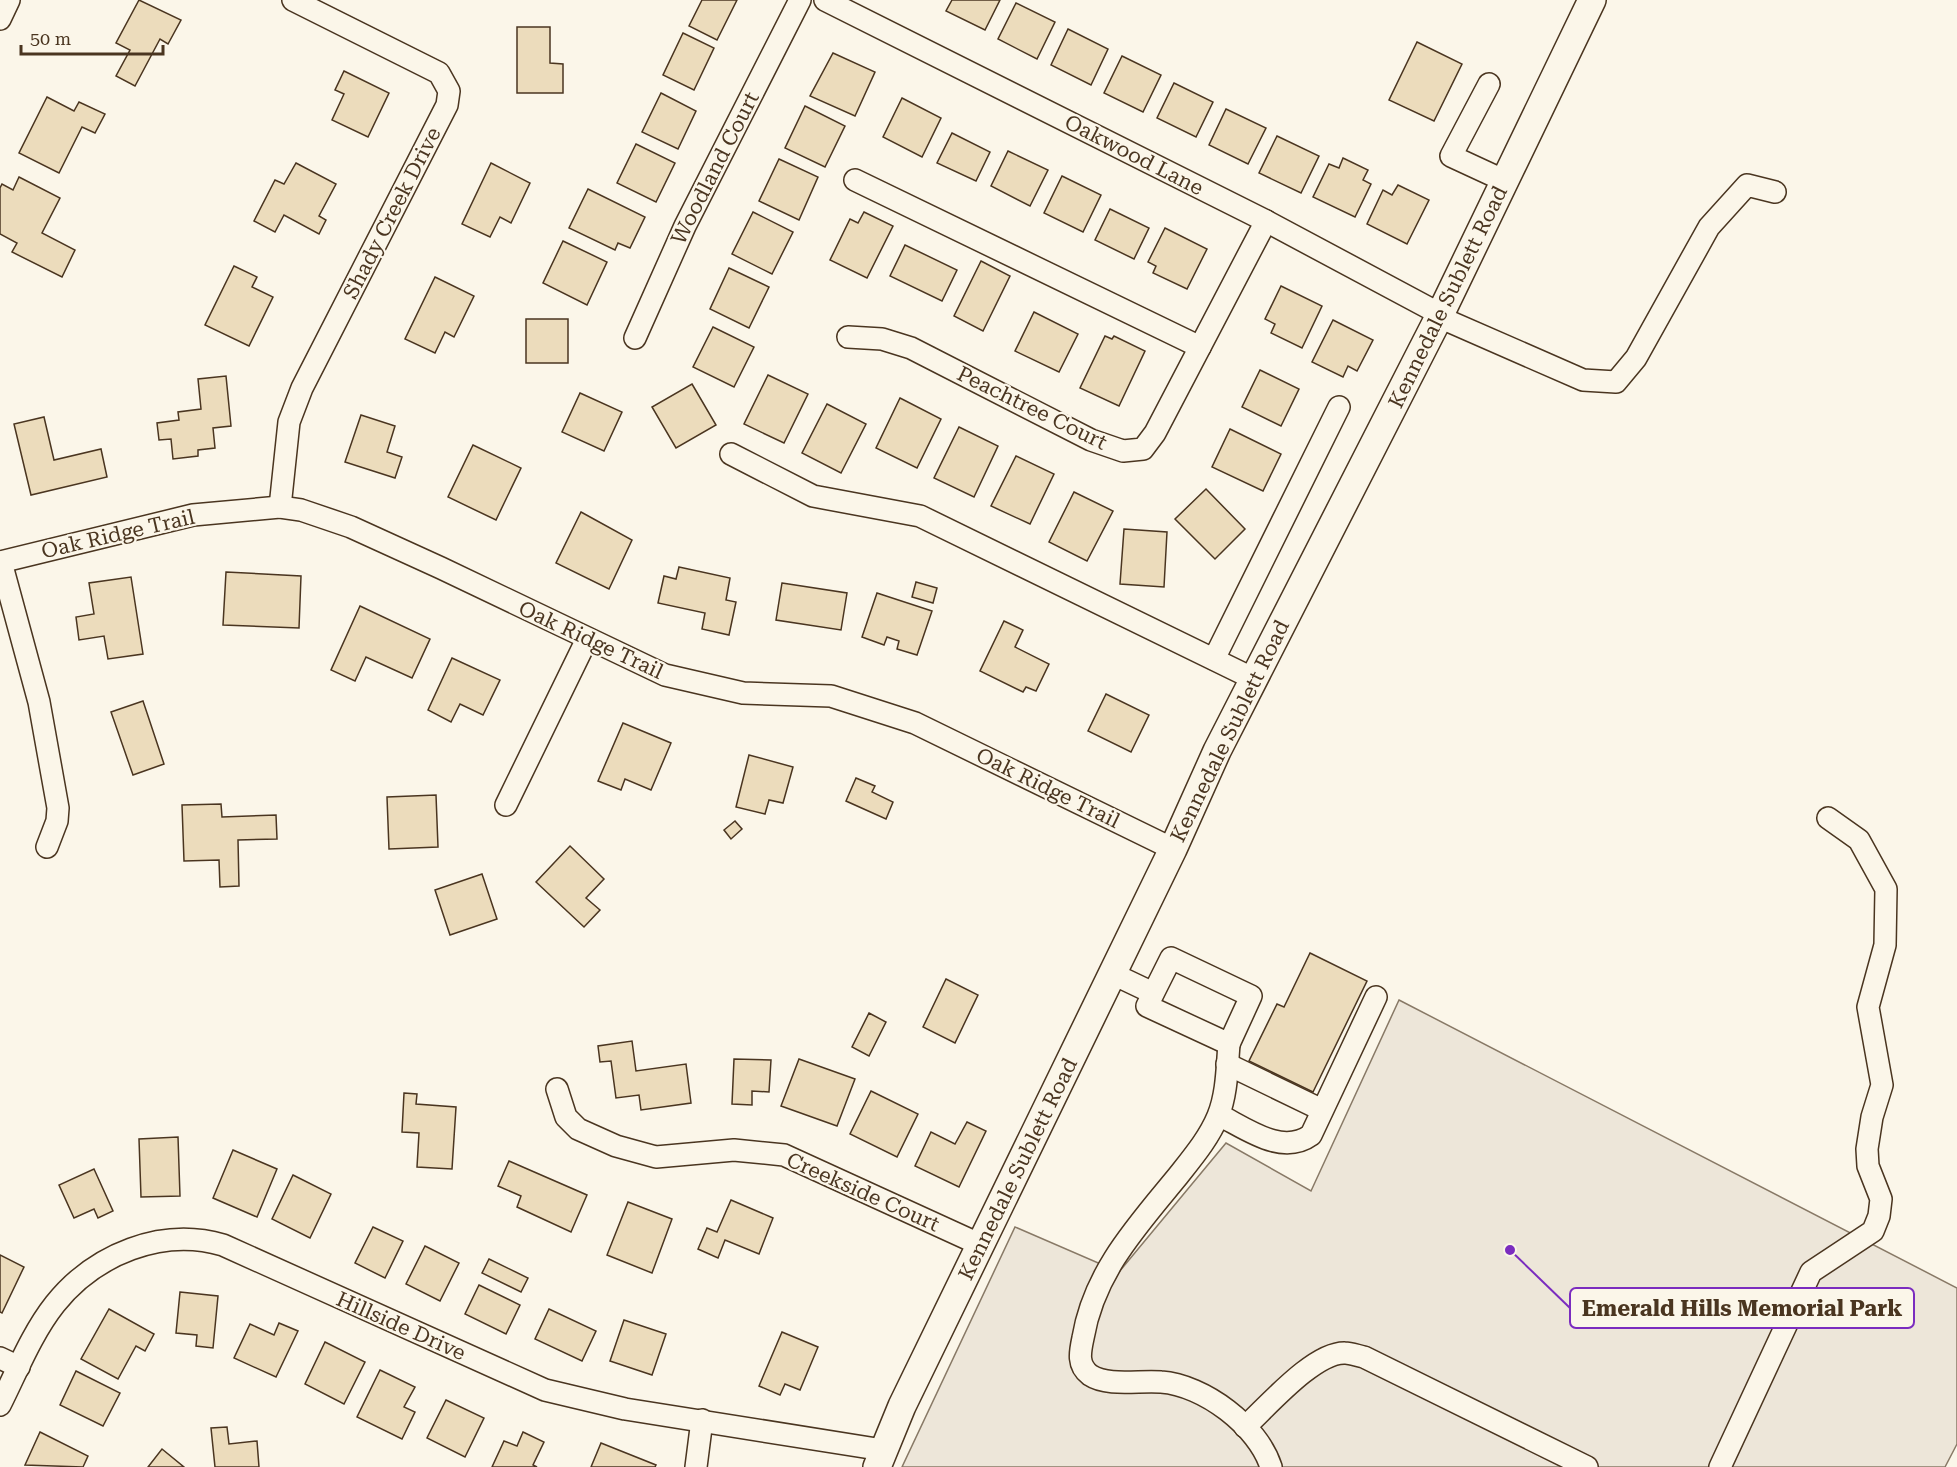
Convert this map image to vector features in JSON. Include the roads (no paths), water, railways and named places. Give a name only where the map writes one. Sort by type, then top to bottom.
[{"type":"main road","name":"Kennedale Sublett Road","points":[[880,1459],[1173,849],[1217,751],[1440,316],[1592,0]]},
{"type":"street","points":[[0,20],[9,0]]},
{"type":"street","name":"Shady Creek Drive","points":[[280,507],[290,422],[302,388],[447,105],[449,91],[439,73],[293,0]]},
{"type":"street","name":"Woodland Court","points":[[635,338],[681,237],[800,0]]},
{"type":"street","name":"Oakwood Lane","points":[[825,0],[1266,221],[1440,316],[1583,380],[1617,382],[1636,358],[1709,227],[1747,185],[1775,192]]},
{"type":"street","points":[[1489,84],[1451,156],[1505,181]]},
{"type":"street","points":[[855,180],[1200,346]]},
{"type":"street","name":"Peachtree Court","points":[[848,338],[882,339],[910,348],[1091,440],[1123,450],[1143,449],[1155,433],[1266,221]]},
{"type":"street","points":[[1214,659],[1339,407]]},
{"type":"street","points":[[731,454],[813,496],[920,516],[1254,679]]},
{"type":"street","name":"Oak Ridge Trail","points":[[1,562],[194,515],[280,507],[301,510],[351,527],[665,675],[743,693],[831,696],[915,723],[1173,849]]},
{"type":"street","points":[[1,562],[39,702],[58,808],[57,821],[47,847]]},
{"type":"street","points":[[506,805],[587,639]]},
{"type":"street","points":[[1720,1467],[1811,1272],[1873,1231],[1879,1216],[1881,1199],[1868,1166],[1867,1149],[1872,1117],[1882,1085],[1868,1007],[1885,945],[1886,889],[1859,840],[1828,818]]},
{"type":"street","points":[[1271,1467],[1254,1435],[1223,1409],[1190,1389],[1162,1382],[1096,1378],[1083,1370],[1079,1357],[1095,1293],[1117,1251],[1200,1149],[1219,1116],[1228,1054],[1251,996],[1171,958],[1147,1006],[1228,1054],[1322,1110]]},
{"type":"street","points":[[1113,974],[1153,993]]},
{"type":"street","points":[[1219,1116],[1270,1140],[1286,1144],[1300,1143],[1311,1135],[1376,997]]},
{"type":"street","name":"Creekside Court","points":[[557,1089],[566,1118],[578,1129],[616,1146],[656,1157],[734,1150],[784,1155],[981,1245]]},
{"type":"street","name":"Hillside Drive","points":[[0,1404],[9,1363],[56,1303],[96,1266],[154,1241],[206,1240],[223,1245],[546,1390],[625,1408],[702,1420],[880,1459]]},
{"type":"street","points":[[1245,1427],[1309,1368],[1327,1357],[1344,1353],[1364,1357],[1587,1467]]},
{"type":"street","points":[[696,1467],[702,1420]]},
{"type":"place","name":"Emerald Hills Memorial Park","points":[[1510,1250]]}]
